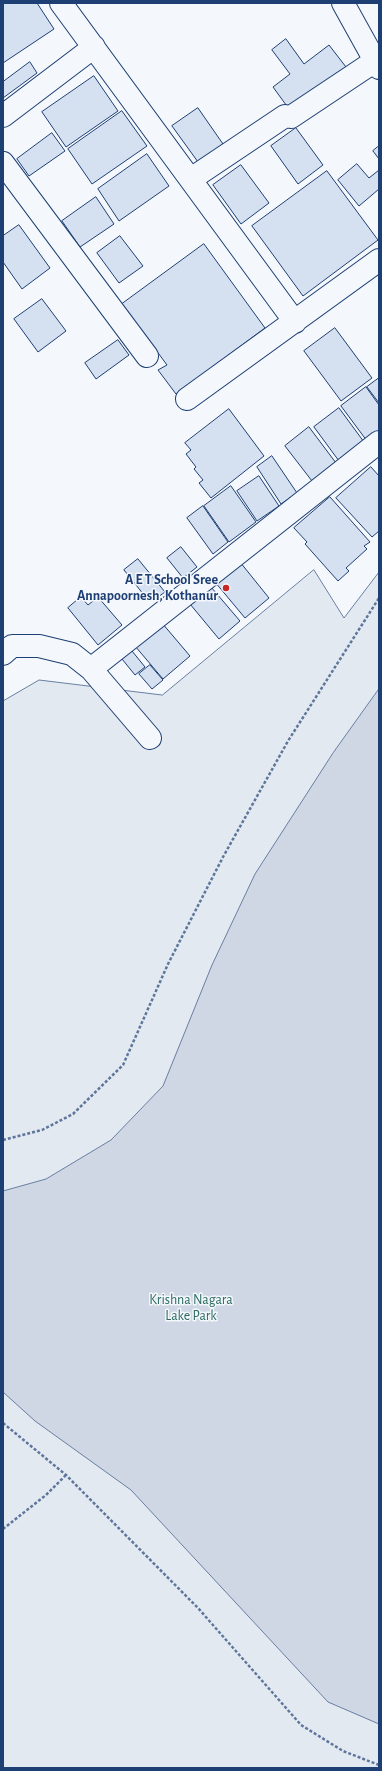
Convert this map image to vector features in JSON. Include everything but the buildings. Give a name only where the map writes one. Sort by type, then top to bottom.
[{"type":"street","points":[[61,3],[295,322]]},
{"type":"street","points":[[190,179],[285,116],[291,117],[377,64],[343,3]]},
{"type":"street","points":[[3,116],[94,47]]},
{"type":"street","points":[[3,163],[147,356]]},
{"type":"street","points":[[188,399],[379,260]]},
{"type":"street","points":[[91,669],[379,442]]},
{"type":"street","points":[[3,654],[12,646],[39,646],[72,654],[91,669],[150,738]]},
{"type":"path","points":[[3,1140],[42,1130],[73,1114],[123,1065],[168,964],[223,857],[288,741],[379,598]]},
{"type":"path","points":[[3,1423],[66,1475],[198,1608],[301,1725],[343,1751],[379,1765]]},
{"type":"path","points":[[3,1529],[46,1495],[66,1475]]},
{"type":"green space","name":"Krishna Nagara Lake Park","points":[[314,570],[344,618],[379,572],[379,1768],[3,1768],[3,701],[39,680],[162,695]]},
{"type":"shaded area","name":"Krishna Nagara Lake Park","points":[[379,689],[379,1724],[328,1702],[131,1490],[35,1421],[3,1392],[3,1191],[46,1179],[111,1140],[163,1086],[212,965],[255,874],[333,753]]},
{"type":"place","name":"A E T School Sree Annapoornesh, Kothanur","points":[[226,588]]}]
